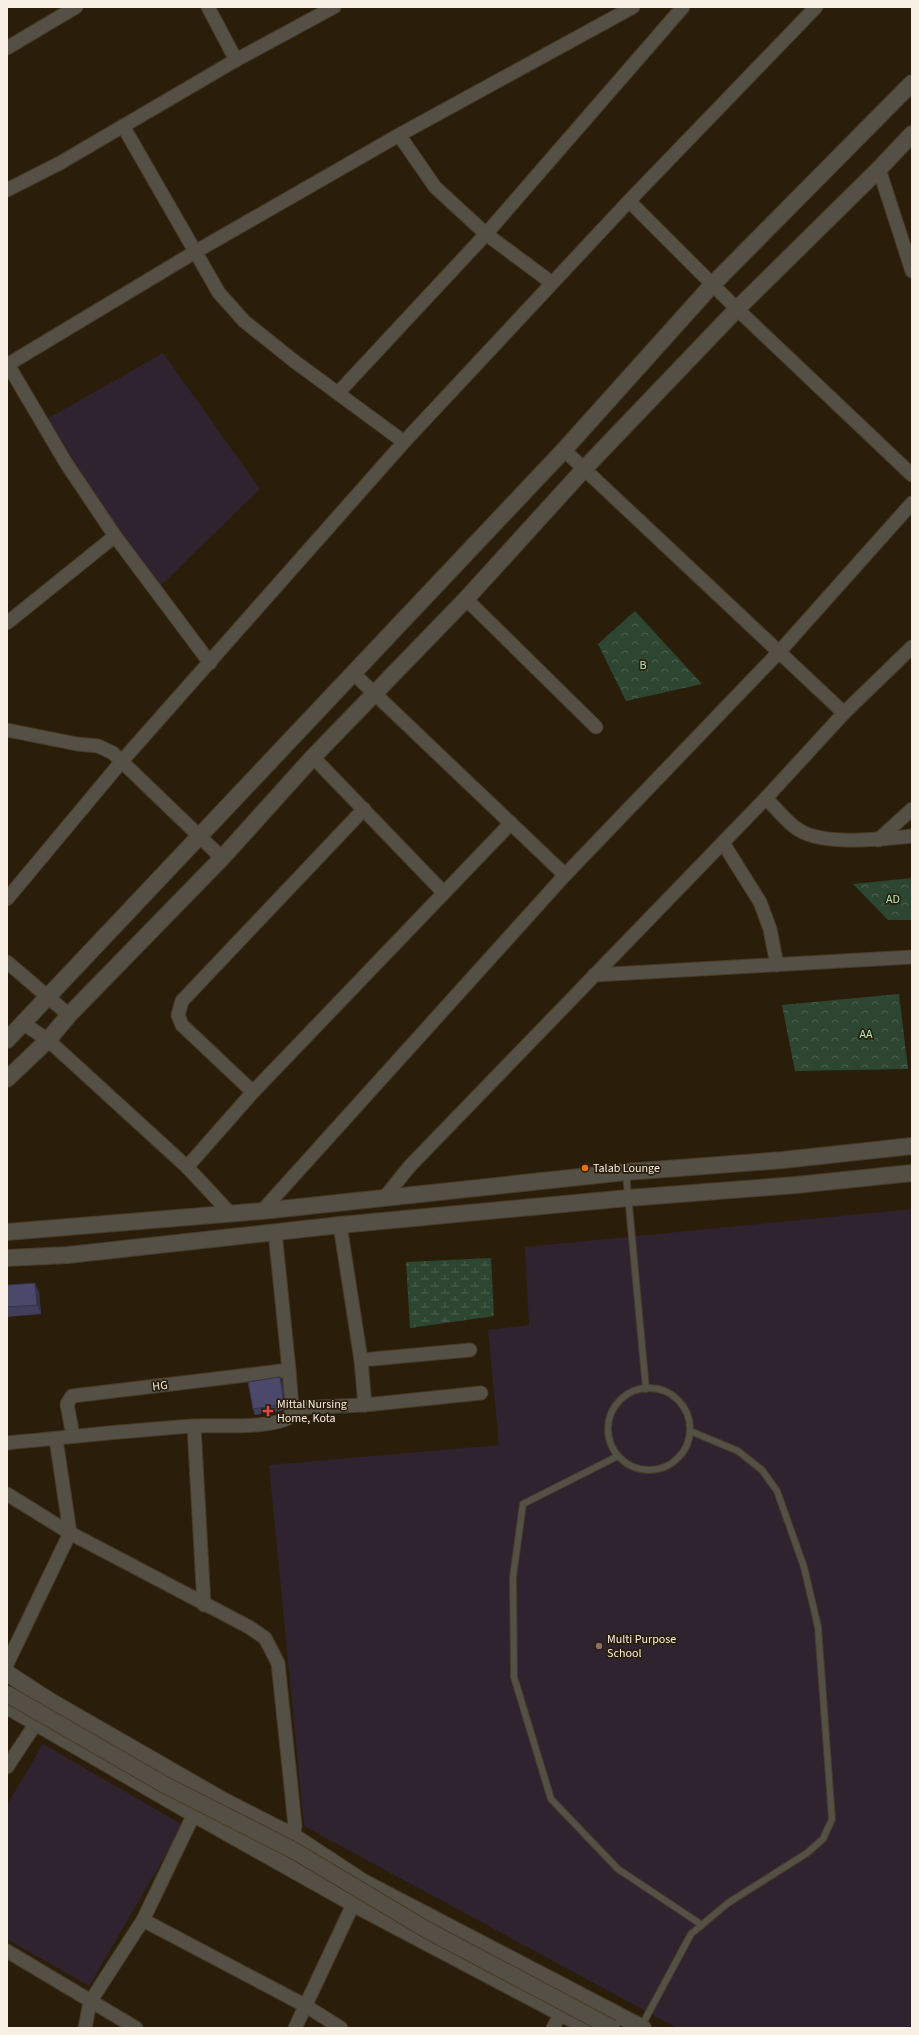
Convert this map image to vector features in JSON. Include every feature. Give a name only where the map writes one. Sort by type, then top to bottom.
[{"type":"street","points":[[7,48],[76,7]]},
{"type":"street","points":[[208,7],[236,60]]},
{"type":"street","points":[[7,190],[123,126],[236,60],[334,7]]},
{"type":"street","points":[[210,663],[165,605],[115,536],[66,463],[7,364],[195,252],[399,135],[633,7]]},
{"type":"street","points":[[338,393],[486,234],[683,7]]},
{"type":"street","points":[[7,899],[122,761],[404,442],[629,201],[816,7]]},
{"type":"street","points":[[7,1040],[24,1024],[48,996],[201,836],[564,450],[712,285],[912,83]]},
{"type":"street","points":[[123,126],[218,293],[244,321],[294,361],[404,442]]},
{"type":"street","points":[[7,1079],[48,1040],[70,1014],[222,858],[313,757],[466,600],[586,468],[737,309],[879,169],[912,134]]},
{"type":"street","points":[[399,135],[435,187],[486,234],[552,283]]},
{"type":"street","points":[[879,169],[912,271]]},
{"type":"street","points":[[629,201],[712,285],[912,475]]},
{"type":"street","points":[[564,450],[586,468],[844,713]]},
{"type":"street","points":[[262,1211],[565,875],[780,651],[912,503]]},
{"type":"street","points":[[7,623],[115,536]]},
{"type":"street","points":[[466,600],[596,727]]},
{"type":"street","points":[[384,1198],[410,1166],[723,843],[844,713],[912,647]]},
{"type":"street","points":[[354,673],[565,875]]},
{"type":"street","points":[[7,730],[77,744],[98,746],[113,753],[201,836],[222,858]]},
{"type":"street","points":[[313,757],[444,893]]},
{"type":"street","points":[[766,798],[799,830],[820,838],[878,840],[912,836]]},
{"type":"street","points":[[253,1092],[182,1025],[178,1015],[182,1002],[364,809]]},
{"type":"street","points":[[878,840],[912,809]]},
{"type":"street","points":[[187,1167],[253,1092],[511,824]]},
{"type":"street","points":[[723,843],[760,902],[770,929],[777,965]]},
{"type":"street","points":[[594,975],[912,957]]},
{"type":"street","points":[[7,962],[70,1014]]},
{"type":"street","points":[[24,1024],[48,1040],[187,1167],[230,1214]]},
{"type":"street","points":[[7,1232],[262,1211],[626,1172],[783,1160],[912,1146]]},
{"type":"street","points":[[7,1258],[68,1255],[340,1225],[628,1198],[796,1185],[912,1173]]},
{"type":"street","points":[[340,1225],[361,1360],[365,1405]]},
{"type":"street","points":[[7,1443],[194,1426],[275,1424],[290,1417],[292,1408],[289,1370],[275,1232]]},
{"type":"street","points":[[361,1360],[470,1350]]},
{"type":"street","name":"HG","points":[[73,1436],[67,1404],[72,1396],[289,1370]]},
{"type":"street","points":[[292,1408],[365,1405],[482,1393]]},
{"type":"street","points":[[194,1426],[204,1605]]},
{"type":"street","points":[[7,1664],[70,1533],[56,1439]]},
{"type":"street","points":[[7,1494],[70,1533],[204,1605],[249,1627],[265,1638],[278,1663],[294,1812],[295,1826],[293,1836]]},
{"type":"street","points":[[7,1673],[50,1701],[224,1801],[293,1836],[363,1882],[642,2028]]},
{"type":"street","points":[[7,1694],[165,1785],[293,1850],[427,1930],[612,2028]]},
{"type":"street","points":[[7,1768],[50,1701]]},
{"type":"street","points":[[7,1706],[36,1724],[354,1904],[589,2028]]},
{"type":"street","points":[[85,2028],[90,2002],[143,1920],[194,1814]]},
{"type":"street","points":[[295,2028],[363,1882]]},
{"type":"street","points":[[143,1920],[306,2006],[341,2028]]},
{"type":"street","points":[[7,1951],[90,2002],[136,2028]]},
{"type":"street","points":[[553,2028],[561,2013]]},
{"type":"lane","points":[[626,1172],[646,1389]]},
{"type":"lane","points":[[651,1388],[667,1392],[680,1402],[688,1416],[690,1431],[686,1447],[676,1460],[662,1468],[646,1470],[631,1466],[618,1456],[610,1442],[608,1426],[612,1411],[621,1398],[636,1390],[651,1388]]},
{"type":"lane","points":[[642,2028],[691,1934],[728,1903],[806,1853],[823,1839],[832,1819],[818,1627],[804,1567],[777,1491],[762,1470],[738,1451],[690,1431]]},
{"type":"lane","points":[[618,1456],[523,1504],[513,1577],[514,1677],[551,1799],[618,1869],[702,1924]]},
{"type":"shaded area","points":[[163,353],[260,489],[157,589],[47,419]]},
{"type":"shaded area","name":"Multi Purpose School","points":[[912,1209],[912,2028],[677,2028],[304,1826],[269,1465],[499,1445],[488,1330],[529,1325],[525,1247]]},
{"type":"shaded area","points":[[43,1744],[183,1825],[89,1986],[7,1939],[7,1805]]},
{"type":"green space","name":"B","points":[[635,611],[702,684],[626,701],[598,644]]},
{"type":"green space","name":"AD","points":[[912,878],[912,920],[888,920],[853,884]]},
{"type":"green space","name":"AA","points":[[899,994],[908,1069],[795,1071],[782,1005]]},
{"type":"green space","points":[[491,1258],[494,1316],[410,1328],[406,1262]]},
{"type":"building","points":[[35,1283],[37,1305],[7,1307],[7,1285]]},
{"type":"building","points":[[280,1377],[284,1404],[253,1409],[248,1382]]},
{"type":"place","name":"Talab Lounge","points":[[585,1168]]},
{"type":"place","name":"Mittal Nursing Home, Kota","points":[[268,1411]]},
{"type":"place","name":"Multi Purpose School","points":[[599,1646]]}]
